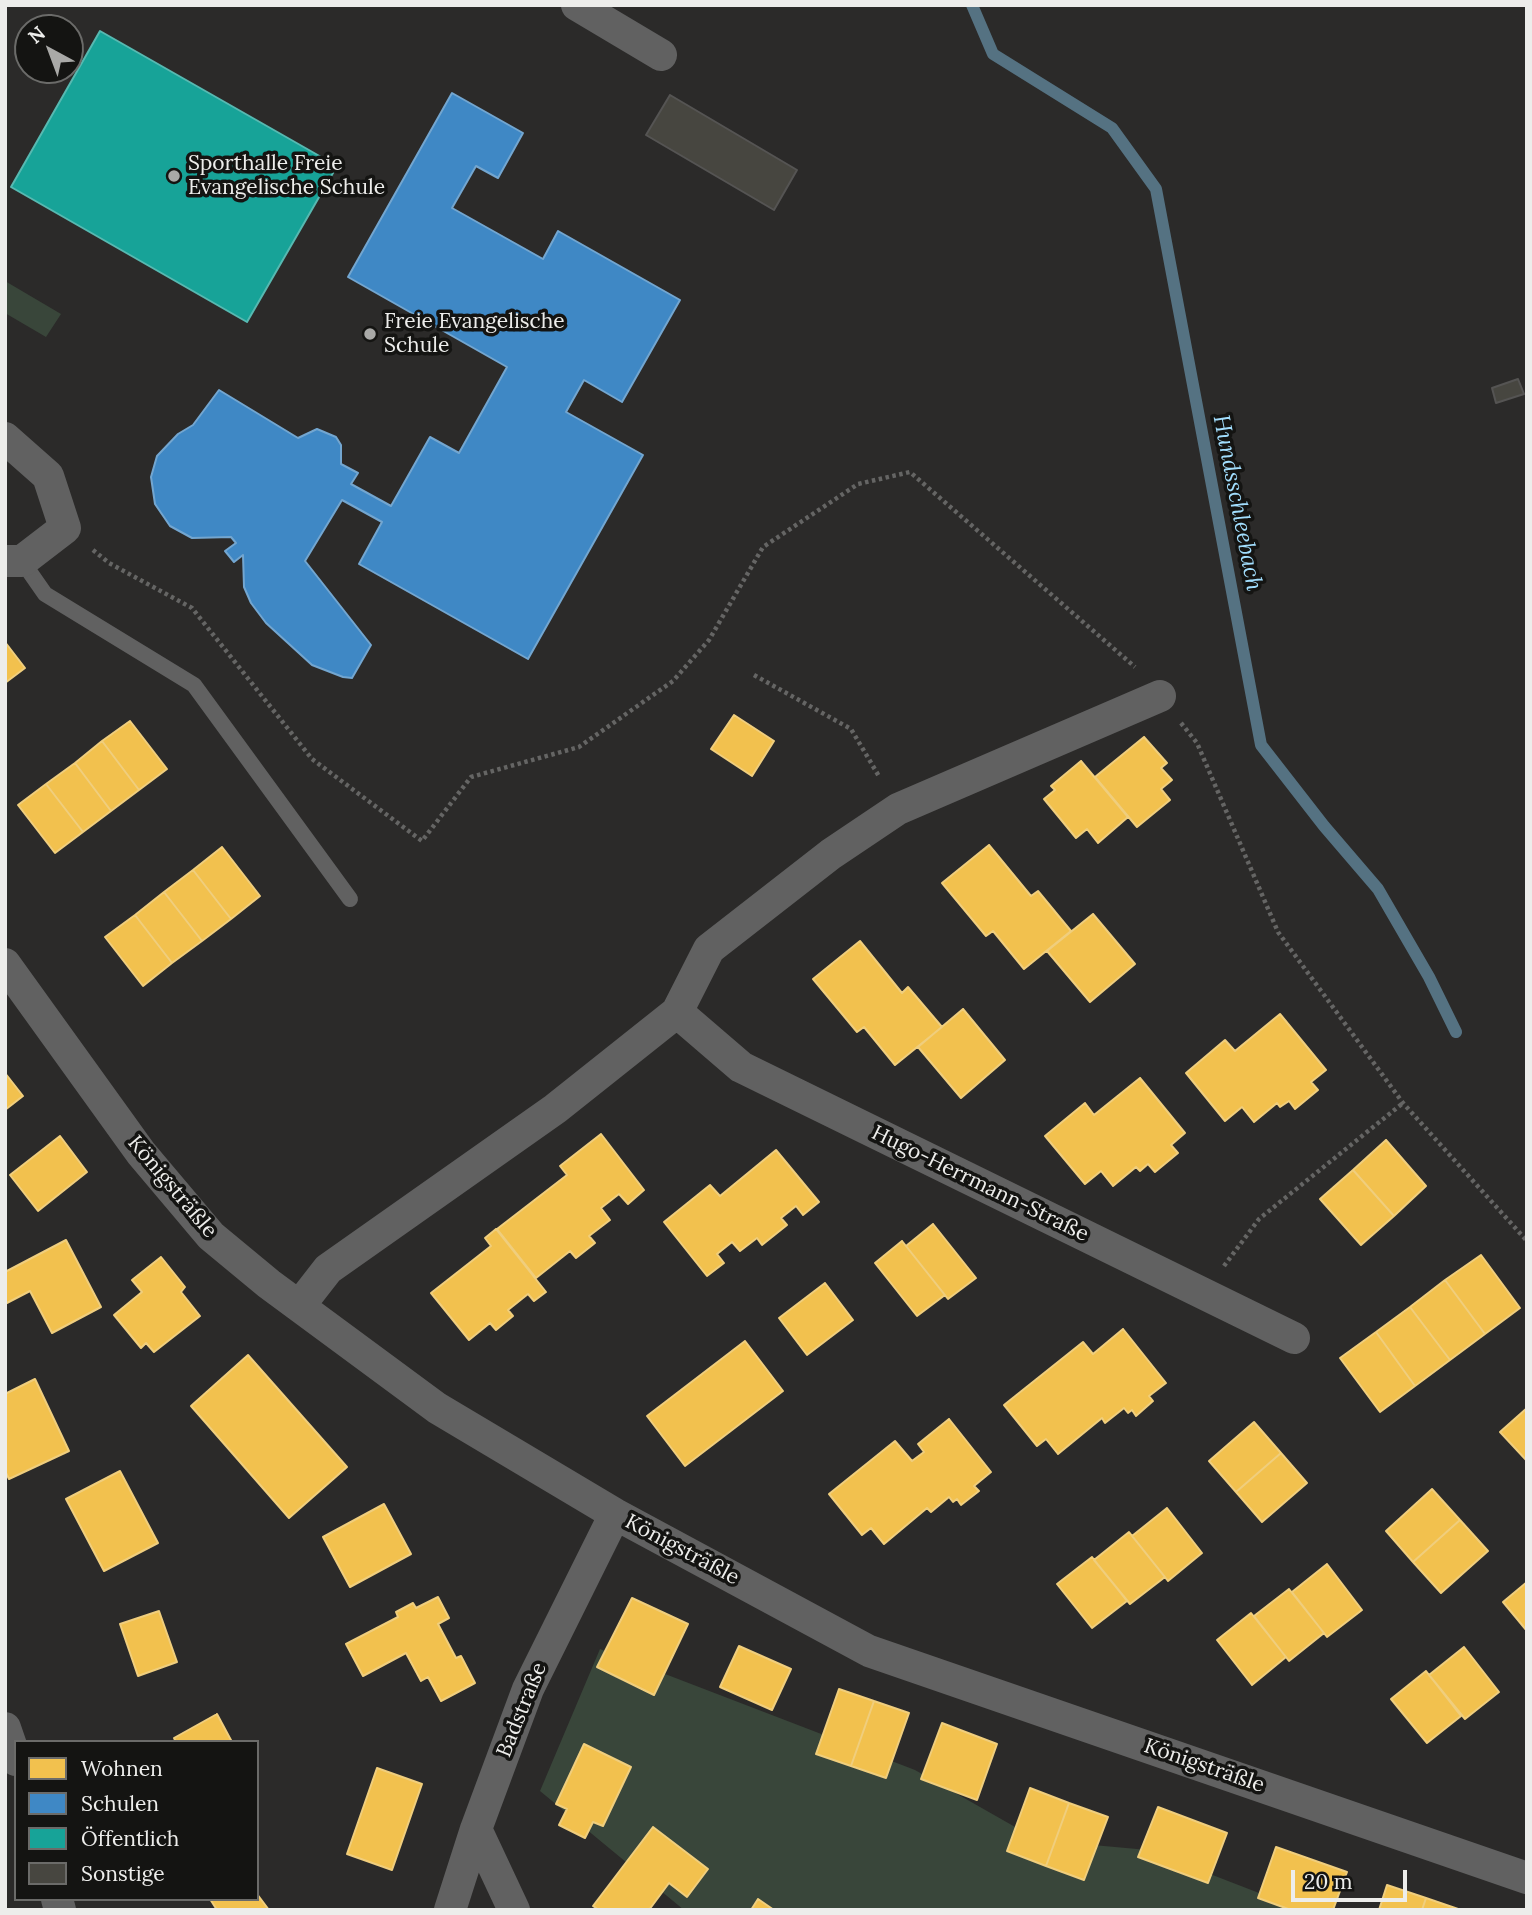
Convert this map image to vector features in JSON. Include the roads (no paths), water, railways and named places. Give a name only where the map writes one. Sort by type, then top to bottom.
[{"type":"street","points":[[577,5],[661,55]]},
{"type":"street","points":[[5,438],[48,476],[65,528],[14,561]]},
{"type":"street","points":[[300,1305],[328,1269],[555,1109],[677,1012],[709,949],[831,854],[898,809],[1160,696]]},
{"type":"street","name":"Königsträßle","points":[[5,964],[112,1114],[189,1213],[237,1259],[437,1408],[615,1514],[869,1651],[1527,1878]]},
{"type":"street","name":"Hugo-Herrmann-Straße","points":[[677,1012],[741,1068],[1294,1338]]},
{"type":"street","name":"Badstraße","points":[[450,1910],[476,1829],[528,1689],[615,1514]]},
{"type":"street","points":[[476,1829],[514,1910]]},
{"type":"lane","points":[[14,561],[45,594],[194,685],[351,900]]},
{"type":"waterway","name":"Hundsschleebach","points":[[972,5],[993,54],[1112,128],[1156,189],[1261,745],[1324,826],[1378,889],[1429,977],[1456,1032]]},
{"type":"place","name":"Sporthalle Freie Evangelische Schule","points":[[174,176]]},
{"type":"place","name":"Freie Evangelische Schule","points":[[370,334]]}]
